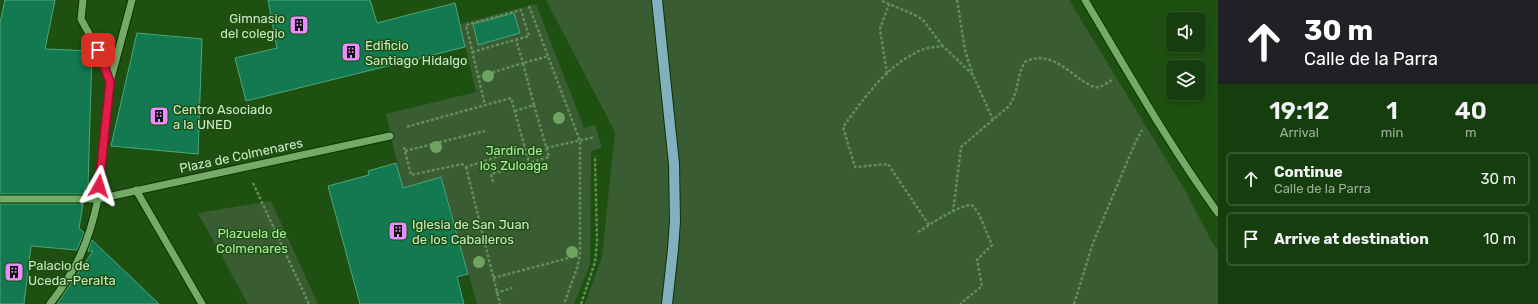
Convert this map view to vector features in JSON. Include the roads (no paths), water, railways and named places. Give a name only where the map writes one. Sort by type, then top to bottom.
[{"type":"main road","points":[[657,0],[674,164],[674,249],[667,304]]},
{"type":"street","points":[[83,0],[81,19],[98,50],[110,82]]},
{"type":"street","points":[[50,304],[79,260],[94,217],[98,199],[110,82],[132,0]]},
{"type":"street","points":[[1085,0],[1151,112],[1218,213]]},
{"type":"street","name":"Plaza de Colmenares","points":[[0,199],[98,199],[245,166],[390,136]]},
{"type":"street","points":[[136,190],[202,304]]},
{"type":"place","name":"Gimnasio del colegio","points":[[299,25]]},
{"type":"place","name":"Edificio Santiago Hidalgo","points":[[351,52]]},
{"type":"place","name":"Centro Asociado a la UNED","points":[[159,116]]},
{"type":"place","name":"Iglesia de San Juan de los Caballeros","points":[[398,231]]},
{"type":"place","name":"Palacio de Uceda-Peralta","points":[[14,272]]},
{"type":"park label","name":"Jardín de los Zuloaga","points":[[514,158]]},
{"type":"park label","name":"Plazuela de Colmenares","points":[[252,240]]}]
